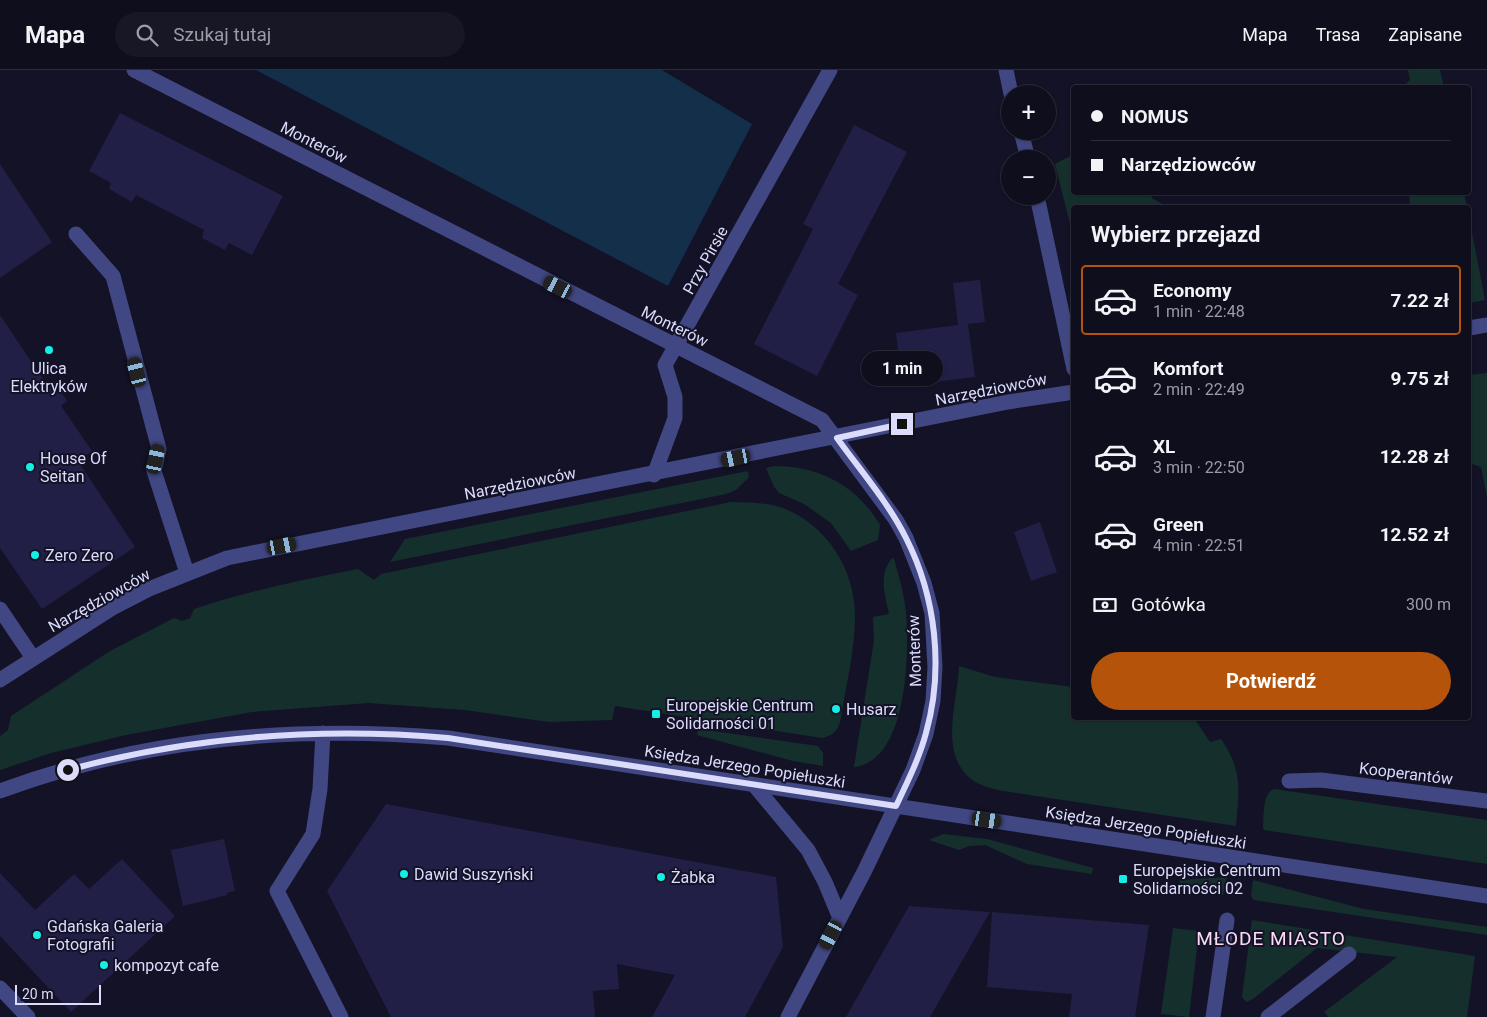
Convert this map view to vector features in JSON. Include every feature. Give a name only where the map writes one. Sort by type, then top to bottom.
[{"type":"street","name":"Monterów","points":[[134,70],[822,420],[896,520],[906,538],[924,583],[932,613],[935,667],[933,700],[926,734],[913,770],[896,806],[788,1017]]},
{"type":"street","name":"Przy Pirsie","points":[[654,474],[674,418],[675,397],[665,365],[830,70]]},
{"type":"street","points":[[1006,70],[1009,85]]},
{"type":"street","points":[[1039,205],[1071,355]]},
{"type":"street","points":[[76,234],[113,276],[159,448],[154,472],[188,573]]},
{"type":"street","points":[[1471,328],[1487,325]]},
{"type":"street","name":"Narzędziowców","points":[[0,680],[114,607],[188,573],[227,558],[837,438],[1008,402],[1071,392]]},
{"type":"street","points":[[0,609],[33,658]]},
{"type":"street","points":[[323,733],[319,804],[313,834],[277,891],[341,1017]]},
{"type":"street","name":"Księdza Jerzego Popiełuszki","points":[[0,791],[32,780],[147,750],[234,738],[323,733],[401,734],[448,738],[1487,896]]},
{"type":"street","name":"Kooperantów","points":[[1288,781],[1321,780],[1487,801]]},
{"type":"street","points":[[754,785],[808,850],[825,882],[840,918]]},
{"type":"street","points":[[1213,1017],[1227,920]]},
{"type":"street","points":[[1268,1017],[1349,954]]},
{"type":"street","points":[[0,988],[28,1017]]},
{"type":"green space","points":[[1408,70],[1440,70],[1444,85],[1404,85],[1410,80]]},
{"type":"green space","points":[[1071,156],[1071,195],[1150,195],[1153,199],[1164,205],[1071,205],[1071,228],[1056,163]]},
{"type":"green space","points":[[1409,195],[1464,195],[1467,205],[1410,205]]},
{"type":"green space","points":[[1471,227],[1485,300],[1471,303]]},
{"type":"green space","points":[[1487,373],[1487,497],[1481,467],[1471,464],[1471,375]]},
{"type":"green space","points":[[774,466],[791,467],[822,474],[848,489],[871,511],[880,525],[878,540],[851,551],[831,523],[804,504],[779,493],[774,487],[766,468]]},
{"type":"green space","points":[[748,471],[749,477],[736,490],[726,494],[390,562],[405,539]]},
{"type":"green space","points":[[731,502],[768,504],[796,514],[824,536],[835,550],[843,565],[850,581],[854,598],[855,629],[841,718],[833,734],[822,738],[615,706],[612,720],[549,722],[465,710],[368,703],[252,712],[126,735],[51,753],[0,770],[0,736],[8,730],[11,716],[110,651],[174,618],[182,621],[190,618],[194,609],[255,591],[337,573],[358,569],[374,580],[381,574]]},
{"type":"green space","points":[[892,558],[894,559],[899,578],[906,612],[907,652],[902,702],[895,726],[886,746],[872,760],[854,767],[874,640],[873,617],[889,614],[884,592],[884,578]]},
{"type":"green space","points":[[959,666],[995,677],[1071,687],[1071,720],[1195,720],[1210,742],[1221,739],[1233,761],[1238,781],[1236,826],[1003,791],[987,787],[971,779],[961,768],[955,755],[952,741]]},
{"type":"green space","points":[[698,729],[818,746],[823,753],[823,766],[793,761],[697,735]]},
{"type":"green space","points":[[1274,789],[1487,820],[1487,864],[1264,830],[1264,806],[1267,795]]},
{"type":"green space","points":[[943,834],[987,839],[1093,868],[1092,874],[1027,864],[985,845],[969,846],[959,850],[929,840]]},
{"type":"green space","points":[[1227,877],[1223,895],[1178,889],[1180,880]]},
{"type":"green space","points":[[1253,880],[1364,909],[1487,927],[1487,935],[1254,900],[1251,896]]},
{"type":"green space","points":[[1252,920],[1475,956],[1467,1017],[1329,1017],[1324,1012],[1397,957],[1317,948],[1253,999],[1246,1002],[1242,997]]},
{"type":"green space","points":[[1173,928],[1199,931],[1189,1017],[1161,1014]]},
{"type":"water","points":[[256,70],[662,70],[752,124],[668,286]]},
{"type":"building","points":[[120,113],[283,196],[252,255],[229,243],[225,250],[202,238],[204,230],[136,195],[132,202],[109,189],[111,183],[89,171]]},
{"type":"building","points":[[854,125],[907,152],[838,284],[858,295],[817,376],[754,344],[813,229],[803,224]]},
{"type":"building","points":[[0,164],[52,242],[0,278]]},
{"type":"building","points":[[980,280],[985,322],[968,324],[975,377],[902,386],[896,333],[958,325],[953,283]]},
{"type":"building","points":[[0,315],[47,385],[54,381],[67,401],[61,406],[92,451],[78,461],[135,547],[42,609],[0,548]]},
{"type":"building","points":[[1040,522],[1057,572],[1031,581],[1014,532]]},
{"type":"building","points":[[386,804],[776,877],[783,947],[745,1017],[652,1017],[675,975],[617,964],[619,989],[593,991],[595,1017],[391,1017],[327,891]]},
{"type":"building","points":[[224,839],[235,891],[227,893],[227,895],[183,906],[171,850]]},
{"type":"building","points":[[122,859],[175,916],[71,1012],[0,936],[0,873],[35,910],[74,874],[89,889]]},
{"type":"building","points":[[909,906],[990,912],[930,1017],[846,1017]]},
{"type":"building","points":[[992,912],[1149,925],[1135,1017],[1069,1017],[1072,994],[987,987]]},
{"type":"place","name":"Ulica Elektryków","points":[[49,350]]},
{"type":"place","name":"House Of Seitan","points":[[30,467]]},
{"type":"place","name":"Zero Zero","points":[[35,555]]},
{"type":"place","name":"Husarz","points":[[836,709]]},
{"type":"place","name":"Europejskie Centrum Solidarności 01","points":[[656,714]]},
{"type":"place","name":"Dawid Suszyński","points":[[404,874]]},
{"type":"place","name":"Żabka","points":[[661,877]]},
{"type":"place","name":"Europejskie Centrum Solidarności 02","points":[[1123,879]]},
{"type":"place","name":"Gdańska Galeria Fotografii","points":[[37,935]]},
{"type":"place","name":"kompozyt cafe","points":[[104,965]]},
{"type":"district","name":"MŁODE MIASTO","points":[[1271,938]]},
{"type":"route","points":[[68,770],[147,750],[234,738],[323,733],[401,734],[448,738],[896,806],[913,770],[926,734],[933,700],[935,667],[932,613],[924,583],[906,538],[896,520],[837,438],[902,424]]}]
